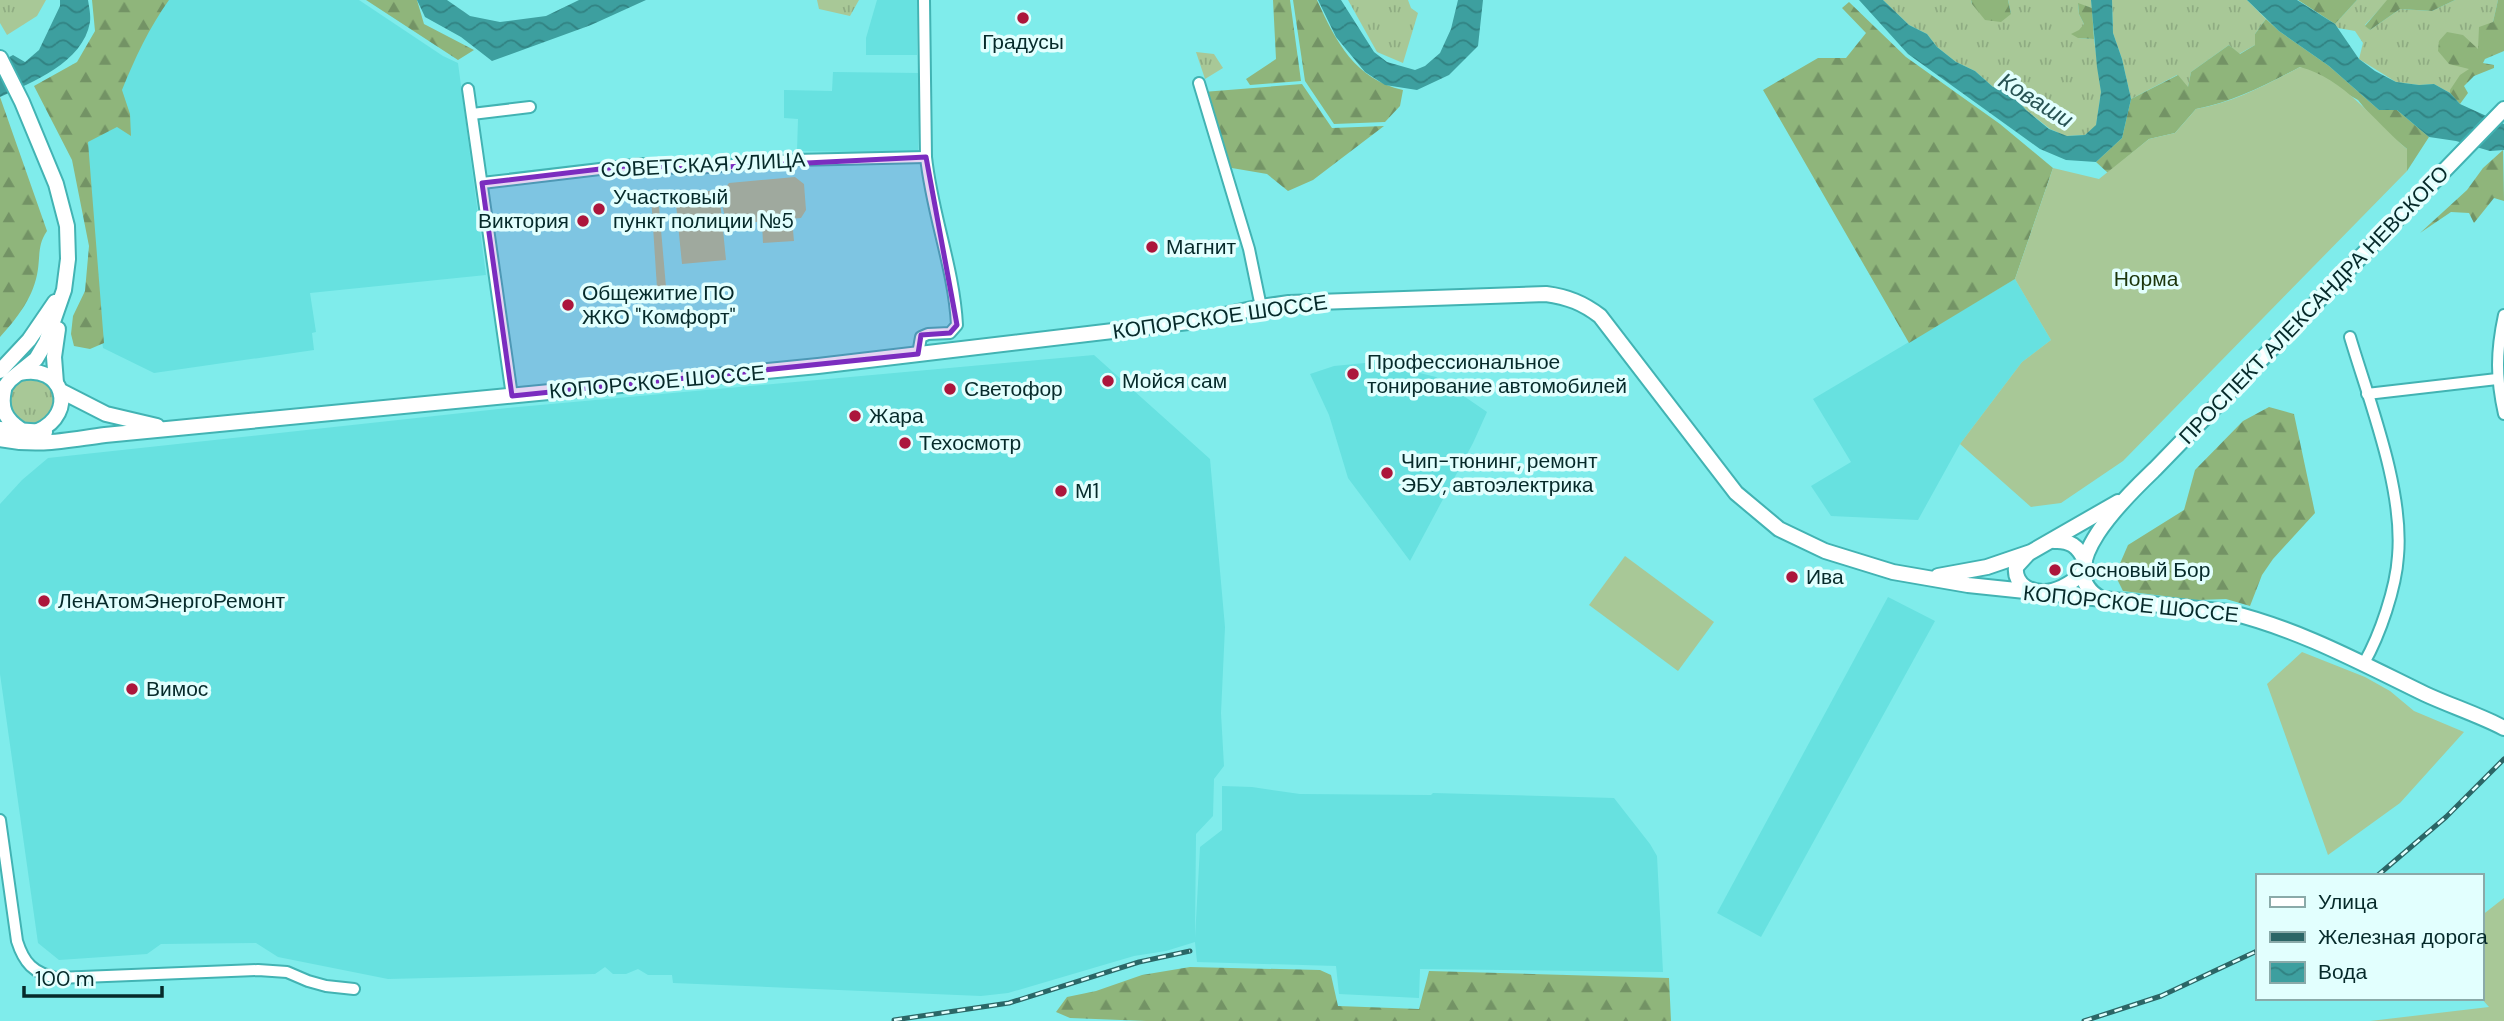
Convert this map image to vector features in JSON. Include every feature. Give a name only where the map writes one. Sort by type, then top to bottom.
[{"type":"main road","points":[[0,58],[22,102],[68,226],[63,309],[55,343],[62,404],[58,416],[50,426],[38,431]]},
{"type":"main road","name":"ПРОСПЕКТ АЛЕКСАНДРА НЕВСКОГО","points":[[2123,499],[2504,109]]},
{"type":"main road","points":[[0,371],[29,340],[64,290]]},
{"type":"main road","points":[[20,429],[10,422],[4,413],[2,391],[10,380],[36,359],[46,342],[64,290]]},
{"type":"main road","name":"КОПОРСКОЕ ШОССЕ","points":[[81,438],[818,366],[1197,321],[1261,307],[1357,299],[1546,294],[1566,297],[1584,304],[1600,316],[1736,493],[1779,529],[1825,551],[1893,572],[1923,578],[2228,612],[2301,634],[2434,698],[2504,728]]},
{"type":"main road","points":[[20,373],[40,372],[59,387],[106,414],[172,429]]},
{"type":"main road","points":[[0,429],[38,431],[81,438]]},
{"type":"main road","points":[[0,439],[23,444],[41,444],[81,438]]},
{"type":"main road","points":[[1923,578],[1987,567],[2031,551],[2053,541],[2123,499]]},
{"type":"main road","points":[[2031,551],[2020,561],[2015,573],[2023,586],[2039,593],[2066,586],[2084,567],[2092,543],[2123,499]]},
{"type":"main road","points":[[2053,541],[2063,540],[2080,550],[2084,584],[2089,592],[2101,598]]},
{"type":"street","points":[[918,354],[921,337],[950,332],[957,325],[956,301],[926,157],[924,0]]},
{"type":"street","points":[[1199,83],[1249,249],[1261,307]]},
{"type":"street","points":[[468,89],[512,396]]},
{"type":"street","points":[[472,114],[530,107]]},
{"type":"street","name":"СОВЕТСКАЯ УЛИЦА","points":[[482,183],[642,164],[684,169],[794,160],[926,157]]},
{"type":"street","points":[[2504,315],[2500,332],[2497,379],[2504,414]]},
{"type":"street","points":[[2350,337],[2388,468],[2396,511],[2399,556],[2386,607],[2364,663]]},
{"type":"street","points":[[2367,394],[2497,379]]},
{"type":"street","points":[[0,820],[17,941],[22,957],[30,968],[42,975],[57,978],[258,970],[287,972],[326,986],[354,989]]},
{"type":"highlighted area","points":[[926,157],[957,325],[950,333],[921,335],[918,354],[512,396],[482,183],[642,164],[684,169]]},
{"type":"shaded area","points":[[165,0],[359,0],[443,56],[458,63],[486,275],[310,293],[316,332],[312,333],[314,350],[154,373],[103,348],[76,129]]},
{"type":"shaded area","points":[[877,0],[917,0],[917,55],[866,55],[866,38]]},
{"type":"shaded area","points":[[833,72],[920,73],[918,153],[797,151],[798,119],[784,118],[784,90],[832,91]]},
{"type":"shaded area","points":[[2015,279],[2051,340],[2022,362],[1960,444],[1918,520],[1831,516],[1811,486],[1851,462],[1813,399]]},
{"type":"shaded area","points":[[1094,355],[1210,459],[1225,627],[1221,713],[1224,766],[1214,779],[1213,816],[1196,834],[1195,938],[1200,847],[1222,830],[1222,786],[1300,794],[1433,793],[1614,798],[1657,856],[1663,972],[1420,969],[1419,998],[1339,994],[1336,966],[1197,962],[1195,942],[1166,951],[1134,956],[1008,993],[981,996],[673,983],[672,975],[648,975],[638,969],[626,974],[613,974],[605,967],[595,974],[388,979],[278,957],[256,943],[161,944],[147,954],[59,960],[38,943],[0,674],[0,504],[22,480],[48,458],[518,407]]},
{"type":"shaded area","points":[[1375,362],[1436,377],[1487,412],[1410,561],[1348,478],[1329,415],[1310,374],[1334,366]]},
{"type":"shaded area","points":[[1888,597],[1935,621],[1761,937],[1717,913]]},
{"type":"green space","points":[[0,0],[46,0],[37,16],[7,35],[0,23]]},
{"type":"green space","points":[[92,0],[169,0],[155,21],[122,90],[130,114],[131,136],[117,127],[88,142],[104,343],[90,349],[74,346],[71,334],[73,316],[85,291],[89,246],[72,160],[34,86],[77,62],[95,31]]},
{"type":"green space","points":[[366,0],[417,0],[424,24],[474,50],[458,60]]},
{"type":"green space","points":[[817,0],[859,0],[850,16],[819,9]]},
{"type":"green space","points":[[1273,0],[1290,0],[1301,81],[1250,85],[1246,79],[1276,59]]},
{"type":"green space","points":[[1293,0],[1317,0],[1349,57],[1372,77],[1403,90],[1400,106],[1385,122],[1334,124],[1305,81]]},
{"type":"green space","points":[[1348,0],[1408,0],[1411,8],[1418,13],[1403,63],[1377,52]]},
{"type":"green space","points":[[1883,0],[1971,0],[1972,4],[2011,14],[2008,0],[2091,0],[2092,8],[2078,4],[2084,24],[2078,38],[2094,39],[2101,92],[2096,126],[2085,135],[2066,136],[2050,129],[2026,110],[2007,89],[1993,87],[1975,71],[1956,62],[1937,47],[1927,34],[1909,25]]},
{"type":"green space","points":[[1971,0],[2008,0],[2011,14],[2001,22],[1985,20]]},
{"type":"green space","points":[[2112,0],[2247,0],[2266,19],[2255,34],[2255,45],[2239,54],[2229,45],[2191,72],[2188,88],[2177,75],[2131,99],[2113,33]]},
{"type":"green space","points":[[2298,0],[2357,0],[2335,24]]},
{"type":"green space","points":[[2357,0],[2388,0],[2365,25],[2370,30],[2400,9],[2432,11],[2455,0],[2498,0],[2493,22],[2470,69],[2450,93],[2434,84],[2396,82],[2359,59],[2363,43],[2355,31],[2338,28],[2335,24]]},
{"type":"green space","points":[[2387,0],[2455,0],[2432,11],[2400,9],[2370,30],[2365,26]]},
{"type":"green space","points":[[2498,0],[2504,0],[2504,51],[2485,59],[2483,63],[2494,65],[2494,68],[2474,76],[2464,86],[2468,93],[2460,104],[2450,90],[2460,75],[2469,69],[2449,64],[2438,51],[2439,41],[2447,32],[2463,35],[2478,49],[2479,27],[2493,22]]},
{"type":"green space","points":[[1849,2],[1906,57],[2000,124],[2053,168],[2015,279],[1909,343],[1763,90],[1818,58],[1846,58],[1866,33],[1842,8]]},
{"type":"green space","points":[[2078,3],[2092,8],[2094,39],[2078,38],[2071,34],[2084,24]]},
{"type":"green space","points":[[2266,19],[2329,66],[2379,110],[2397,110],[2429,137],[2407,171],[2407,149],[2379,126],[2358,100],[2300,67],[2236,97],[2196,109],[2175,133],[2149,139],[2108,173],[2096,162],[2122,138],[2131,99],[2178,75],[2188,87],[2191,72],[2229,45],[2240,54],[2255,45],[2255,34]]},
{"type":"green space","points":[[1196,52],[1214,54],[1223,68],[1205,79]]},
{"type":"green space","name":"Норма","points":[[2300,67],[2331,81],[2345,91],[2407,149],[2407,171],[2123,461],[2061,503],[2031,507],[1960,444],[2022,362],[2051,340],[2015,279],[2053,168],[2099,179],[2149,139],[2175,133],[2196,109],[2236,98]]},
{"type":"green space","points":[[1302,84],[1332,128],[1384,126],[1313,180],[1288,191],[1267,174],[1226,167],[1203,92]]},
{"type":"green space","points":[[0,97],[47,231],[41,245],[36,279],[29,298],[0,337]]},
{"type":"green space","points":[[2503,150],[2504,201],[2494,198],[2474,223],[2469,213],[2451,212],[2420,233],[2467,190],[2483,168]]},
{"type":"green space","points":[[795,177],[804,184],[806,210],[801,218],[734,224],[727,219],[722,192],[729,183]]},
{"type":"green space","points":[[719,190],[726,260],[682,264],[675,194]]},
{"type":"green space","points":[[658,195],[666,287],[657,288],[651,196]]},
{"type":"green space","points":[[792,220],[794,241],[763,243],[762,223]]},
{"type":"green space","points":[[32,379],[47,386],[54,401],[47,416],[32,423],[17,416],[10,401],[17,386]]},
{"type":"green space","points":[[2269,407],[2294,414],[2315,513],[2273,559],[2262,575],[2250,606],[2226,599],[2197,600],[2123,591],[2115,575],[2128,545],[2184,510],[2195,470],[2243,421]]},
{"type":"green space","points":[[1625,556],[1714,622],[1678,671],[1589,605]]},
{"type":"green space","points":[[2302,652],[2365,677],[2390,691],[2414,711],[2464,732],[2400,803],[2328,855],[2267,684]]},
{"type":"green space","points":[[2504,898],[2504,1021],[2370,1021],[2489,1007],[2483,1000],[2483,914]]},
{"type":"green space","points":[[1190,967],[1320,970],[1331,975],[1338,1006],[1419,1009],[1429,971],[1669,978],[1671,1021],[1146,1021],[1070,1018],[1056,1012],[1067,997],[1096,991],[1142,975]]},
{"type":"water","points":[[60,0],[88,0],[90,20],[77,49],[54,69],[0,97],[0,62],[13,55],[25,62],[39,50],[60,6]]},
{"type":"water","points":[[417,0],[447,0],[470,16],[500,22],[546,16],[579,0],[646,0],[591,25],[492,61],[461,37],[425,17]]},
{"type":"water","points":[[1318,0],[1341,0],[1374,52],[1387,62],[1415,70],[1425,66],[1440,53],[1451,29],[1458,0],[1483,0],[1478,46],[1449,75],[1417,90],[1385,85],[1365,72],[1336,37]]},
{"type":"water","points":[[1859,0],[1883,0],[1909,25],[1927,34],[1937,47],[1956,62],[1975,71],[1993,87],[2007,89],[2026,110],[2049,129],[2067,136],[2085,135],[2096,125],[2101,92],[2091,0],[2112,0],[2113,33],[2131,99],[2122,138],[2096,162],[2066,160],[2040,149],[1908,54]]},
{"type":"water","points":[[2247,0],[2297,0],[2335,24],[2359,59],[2375,71],[2396,82],[2434,84],[2450,93],[2460,104],[2504,124],[2504,150],[2490,151],[2456,141],[2429,137],[2397,110],[2379,110],[2329,66],[2279,31]]},
{"type":"railway","points":[[2379,874],[2446,817],[2504,759]]},
{"type":"railway","points":[[894,1020],[1009,1003],[1139,962],[1190,951]]},
{"type":"railway","points":[[2084,1021],[2161,996],[2256,951]]},
{"type":"place","name":"Градусы","points":[[1023,18]]},
{"type":"place","name":"Участковый пункт полиции №5","points":[[599,209]]},
{"type":"place","name":"Виктория","points":[[583,221]]},
{"type":"place","name":"Магнит","points":[[1152,247]]},
{"type":"place","name":"Общежитие ПО ЖКО \"Комфорт\"","points":[[568,305]]},
{"type":"place","name":"Профессиональное тонирование автомобилей","points":[[1353,374]]},
{"type":"place","name":"Мойся сам","points":[[1108,381]]},
{"type":"place","name":"Светофор","points":[[950,389]]},
{"type":"place","name":"Жара","points":[[855,416]]},
{"type":"place","name":"Техосмотр","points":[[905,443]]},
{"type":"place","name":"Чип-тюнинг, ремонт ЭБУ, автоэлектрика","points":[[1387,473]]},
{"type":"place","name":"М1","points":[[1061,491]]},
{"type":"place","name":"Сосновый Бор","points":[[2055,570]]},
{"type":"place","name":"Ива","points":[[1792,577]]},
{"type":"place","name":"ЛенАтомЭнергоРемонт","points":[[44,601]]},
{"type":"place","name":"Вимос","points":[[132,689]]},
{"type":"water label","name":"Коваши","points":[[2036,100]]}]
